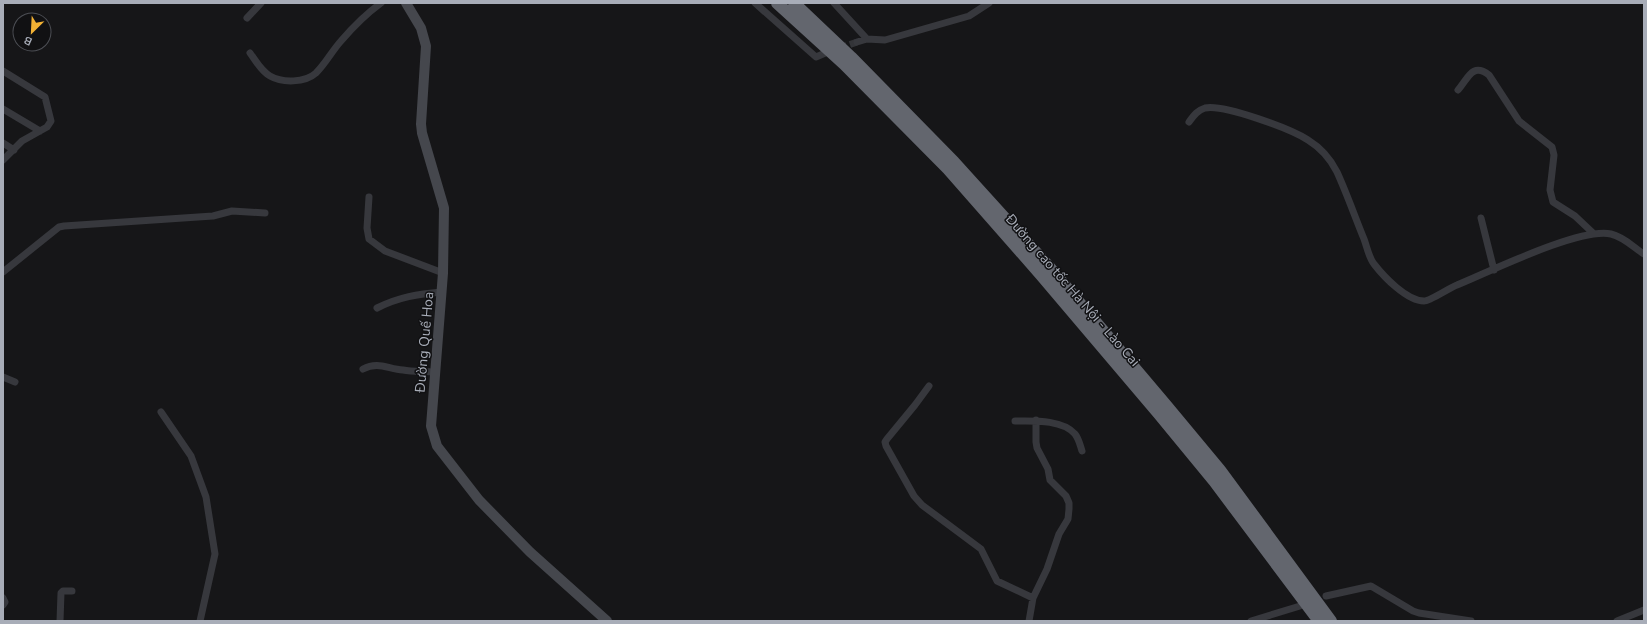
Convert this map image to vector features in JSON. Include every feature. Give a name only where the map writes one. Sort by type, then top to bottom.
[{"type":"highway","points":[[771,3],[797,21]]},
{"type":"highway","name":"Đường cao tốc Hà Nội - Lào Cai","points":[[777,3],[844,64],[948,169],[1042,275],[1214,481],[1319,621]]},
{"type":"highway","name":"Đường cao tốc Hà Nội - Lào Cai","points":[[794,3],[851,57],[954,162],[1055,274],[1220,470],[1331,621]]},
{"type":"street","points":[[247,18],[261,3]]},
{"type":"street","points":[[250,52],[262,70],[270,76],[279,79],[300,81],[315,74],[366,14],[380,3]]},
{"type":"street","name":"Đường Quế Hoa","points":[[406,3],[421,28],[426,46],[421,124],[444,208],[442,292],[434,372],[431,426],[437,446],[479,500],[530,552],[607,621]]},
{"type":"street","points":[[756,3],[816,57],[830,51]]},
{"type":"street","points":[[834,3],[867,39]]},
{"type":"street","points":[[857,42],[867,39],[885,40],[969,16],[989,3]]},
{"type":"street","points":[[1458,90],[1472,72],[1478,70],[1483,71],[1488,75],[1519,121],[1552,147],[1554,155],[1550,190],[1553,202],[1575,216],[1593,233]]},
{"type":"street","points":[[3,71],[45,97],[51,121],[47,127],[22,141],[3,160]]},
{"type":"street","points":[[1189,122],[1201,110],[1215,108],[1224,109],[1303,136],[1314,144],[1328,157],[1337,172],[1373,263],[1393,284],[1404,293],[1415,299],[1423,301],[1429,300],[1447,289],[1551,246],[1593,233],[1603,233],[1621,238],[1644,254]]},
{"type":"street","points":[[3,109],[40,131]]},
{"type":"street","points":[[3,143],[14,150]]},
{"type":"street","points":[[368,197],[367,228],[369,239],[391,254],[443,273]]},
{"type":"street","points":[[3,272],[59,227],[213,216],[232,211],[265,213]]},
{"type":"street","points":[[1481,218],[1494,270]]},
{"type":"street","points":[[377,308],[394,300],[417,294],[442,292]]},
{"type":"street","points":[[363,369],[373,366],[386,366],[403,370],[434,372]]},
{"type":"street","points":[[3,377],[14,382]]},
{"type":"street","points":[[929,386],[886,439],[886,446],[914,496],[922,505],[981,549],[997,581],[1033,598]]},
{"type":"street","points":[[162,412],[191,456],[206,497],[215,554],[200,621]]},
{"type":"street","points":[[1029,621],[1033,598],[1047,569],[1059,534],[1068,519],[1070,509],[1066,496],[1050,480],[1048,469],[1037,448],[1036,420]]},
{"type":"street","points":[[1015,421],[1036,420],[1063,426],[1074,433],[1082,451]]},
{"type":"street","points":[[1326,596],[1371,586],[1413,611],[1471,621]]},
{"type":"street","points":[[60,621],[61,593],[63,591],[72,591]]},
{"type":"street","points":[[3,598],[5,602],[3,605]]},
{"type":"street","points":[[1251,621],[1300,606]]},
{"type":"street","points":[[1617,621],[1644,610]]},
{"type":"tunnel","points":[[840,48],[857,42]]}]
